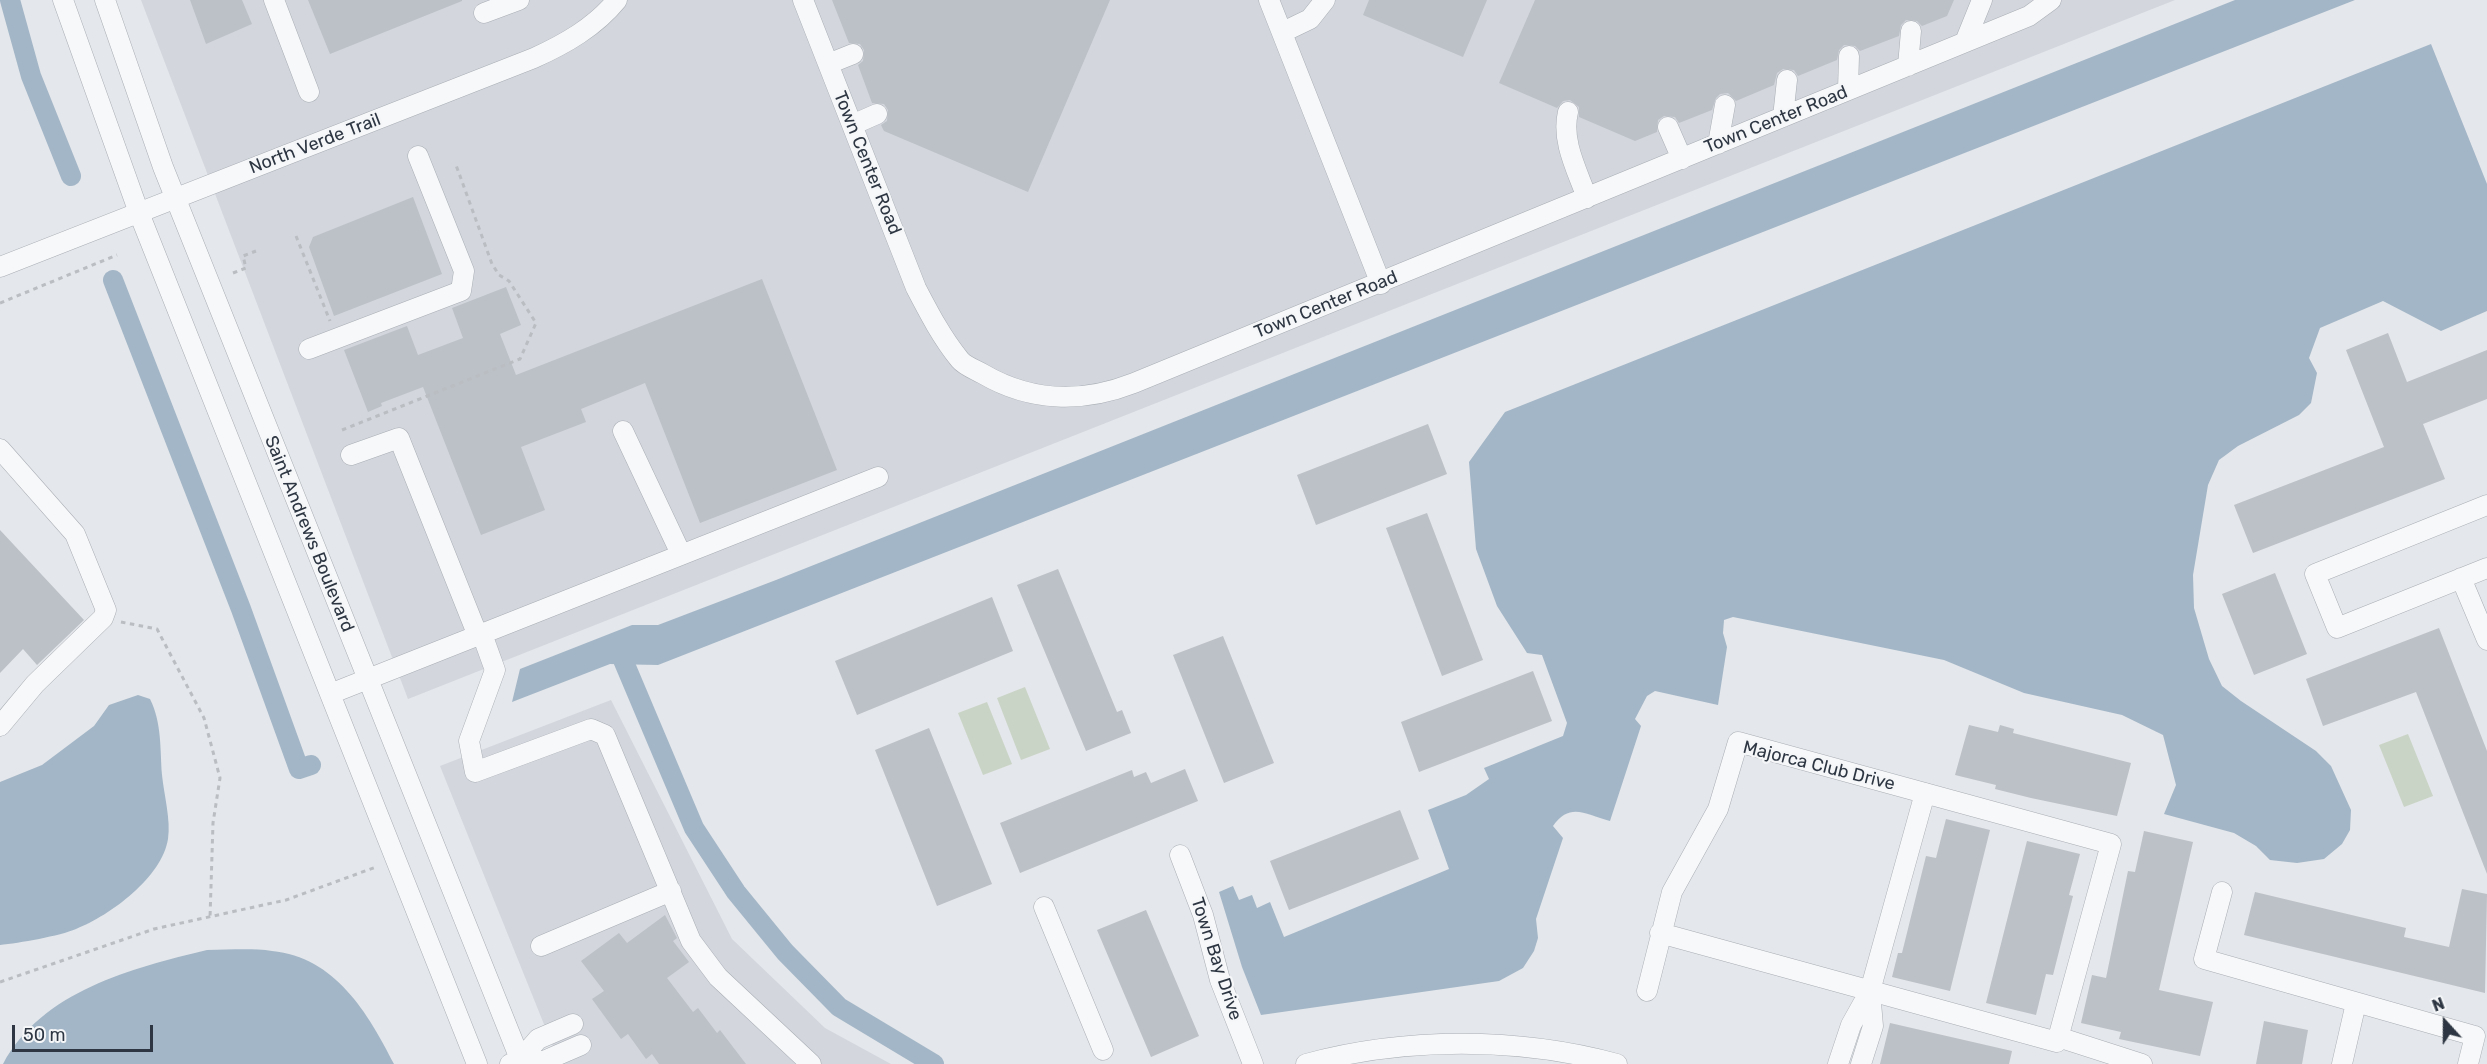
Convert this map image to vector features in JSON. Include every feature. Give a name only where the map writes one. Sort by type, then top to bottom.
[{"type":"street","points":[[63,0],[139,213],[477,1064]]},
{"type":"street","name":"Saint Andrews Boulevard","points":[[105,0],[145,120],[517,1062]]},
{"type":"street","points":[[274,0],[309,92]]},
{"type":"street","points":[[484,13],[519,0]]},
{"type":"street","name":"North Verde Trail","points":[[0,267],[563,45],[589,27],[617,0]]},
{"type":"street","name":"Town Center Road","points":[[803,0],[916,288],[933,320],[961,362],[1005,387],[1050,398],[1106,394],[1382,284],[2029,16],[2051,0]]},
{"type":"street","points":[[1269,0],[1382,284]]},
{"type":"street","points":[[1283,32],[1310,19],[1325,0]]},
{"type":"street","points":[[1965,42],[1982,0]]},
{"type":"street","points":[[1908,66],[1911,31]]},
{"type":"street","points":[[828,64],[853,54]]},
{"type":"street","points":[[1848,56],[1848,90]]},
{"type":"street","points":[[1783,117],[1787,80]]},
{"type":"street","points":[[1718,144],[1725,105]]},
{"type":"street","points":[[1568,112],[1565,126],[1567,141],[1587,198]]},
{"type":"street","points":[[852,125],[877,114]]},
{"type":"street","points":[[1668,128],[1682,159]]},
{"type":"street","points":[[309,349],[461,291],[464,271],[418,156]]},
{"type":"street","points":[[623,431],[681,554]]},
{"type":"street","points":[[351,454],[399,438],[495,670],[469,741],[475,772],[591,729],[605,735],[692,941],[718,977],[812,1064]]},
{"type":"street","points":[[0,449],[75,534],[106,610],[103,618],[35,684],[0,726]]},
{"type":"street","points":[[330,694],[878,477]]},
{"type":"street","points":[[2487,505],[2315,574],[2337,628],[2487,568]]},
{"type":"street","points":[[2461,578],[2487,640]]},
{"type":"street","name":"Majorca Club Drive","points":[[1647,991],[1660,933],[1680,875],[1718,808],[1738,742],[2111,844],[2058,1037]]},
{"type":"street","points":[[1838,1064],[1851,1024],[1870,991],[1925,793]]},
{"type":"street","name":"Town Bay Drive","points":[[1180,855],[1203,915],[1220,980],[1253,1064]]},
{"type":"street","points":[[541,946],[671,891]]},
{"type":"street","points":[[2222,892],[2204,959],[2356,1003],[2481,1031],[2468,1064]]},
{"type":"street","points":[[1044,907],[1103,1050]]},
{"type":"street","points":[[1660,933],[2057,1042],[2058,1037],[2142,1064]]},
{"type":"street","points":[[1861,1064],[1874,1026],[1870,991]]},
{"type":"street","points":[[2342,1064],[2356,1003]]},
{"type":"street","points":[[517,1062],[538,1039],[573,1024]]},
{"type":"street","points":[[517,1062],[544,1061],[581,1045]]},
{"type":"street","points":[[1306,1064],[1369,1051],[1461,1045],[1557,1052],[1617,1064]]},
{"type":"path","points":[[342,430],[520,360],[536,323],[522,305],[509,281],[499,275],[492,264],[456,165]]},
{"type":"path","points":[[296,236],[330,321]]},
{"type":"path","points":[[233,273],[246,268],[243,256],[256,251]]},
{"type":"path","points":[[0,303],[117,255]]},
{"type":"path","points":[[103,618],[157,629],[204,718],[220,778],[213,823],[210,918]]},
{"type":"path","points":[[0,982],[154,929],[286,900],[376,867]]},
{"type":"shaded area","points":[[141,0],[2175,0],[408,699]]},
{"type":"shaded area","points":[[611,700],[732,939],[825,1028],[891,1064],[560,1064],[440,766]]},
{"type":"green space","points":[[1025,687],[1050,749],[1021,760],[997,698]]},
{"type":"green space","points":[[987,702],[1012,764],[983,775],[958,713]]},
{"type":"green space","points":[[2408,734],[2433,796],[2404,807],[2379,745]]},
{"type":"water","points":[[2235,0],[2355,0],[658,665],[610,664],[512,702],[520,669],[632,625],[658,625],[776,580]]},
{"type":"water","points":[[2431,44],[2487,184],[2487,311],[2441,331],[2383,301],[2320,328],[2309,358],[2317,373],[2311,403],[2299,415],[2238,446],[2219,460],[2208,485],[2193,575],[2194,608],[2209,659],[2222,686],[2316,751],[2331,766],[2351,810],[2350,830],[2342,844],[2324,859],[2297,863],[2270,860],[2256,846],[2234,833],[2164,814],[2176,785],[2163,735],[2122,715],[2024,693],[1944,660],[1733,617],[1724,620],[1723,633],[1727,647],[1718,705],[1655,691],[1647,696],[1635,719],[1641,726],[1610,821],[1585,813],[1572,812],[1559,819],[1553,826],[1563,838],[1536,919],[1538,938],[1534,951],[1523,968],[1499,981],[1261,1015],[1242,967],[1219,892],[1233,886],[1239,900],[1252,895],[1257,908],[1270,902],[1284,937],[1449,869],[1428,810],[1466,795],[1489,779],[1484,768],[1563,736],[1567,723],[1542,655],[1527,653],[1497,606],[1476,549],[1469,462],[1505,412]]},
{"type":"water","points":[[138,695],[150,699],[159,727],[162,775],[169,824],[164,853],[156,867],[133,893],[90,923],[60,934],[0,945],[0,782],[42,765],[94,726],[109,705]]},
{"type":"water","points":[[207,950],[272,951],[294,955],[314,964],[331,976],[361,1007],[394,1064],[3,1064],[20,1039],[41,1018],[65,1001],[92,986],[120,975]]},
{"type":"building","points":[[190,0],[242,0],[252,24],[206,44]]},
{"type":"building","points":[[308,0],[462,0],[462,1],[330,54]]},
{"type":"building","points":[[832,0],[1110,0],[1028,192],[884,131],[881,125],[887,121],[888,110],[884,104],[872,103],[858,65],[863,61],[864,50],[860,44],[849,43]]},
{"type":"building","points":[[1369,0],[1487,0],[1463,57],[1363,15]]},
{"type":"building","points":[[1535,0],[1954,0],[1947,16],[1922,26],[1917,21],[1906,20],[1901,25],[1899,36],[1860,51],[1855,46],[1844,45],[1839,50],[1837,60],[1798,76],[1794,70],[1783,69],[1777,73],[1774,85],[1736,101],[1728,93],[1720,94],[1712,110],[1679,123],[1675,117],[1664,116],[1658,120],[1657,132],[1635,141],[1579,117],[1579,107],[1570,100],[1563,101],[1557,108],[1499,83]]},
{"type":"building","points":[[413,197],[442,274],[334,316],[309,247],[313,237]]},
{"type":"building","points":[[762,279],[837,470],[700,523],[645,383],[581,409],[586,422],[521,447],[545,510],[481,535],[423,387],[381,403],[382,406],[368,412],[344,350],[407,326],[418,355],[463,338],[452,308],[506,287],[521,325],[500,334],[516,375]]},
{"type":"building","points":[[2388,333],[2407,382],[2487,350],[2487,399],[2423,424],[2445,479],[2253,553],[2234,505],[2384,447],[2346,350]]},
{"type":"building","points":[[1428,424],[1447,474],[1316,525],[1297,475]]},
{"type":"building","points":[[1427,513],[1483,660],[1442,676],[1386,528]]},
{"type":"building","points":[[0,530],[84,620],[37,665],[23,649],[0,673]]},
{"type":"building","points":[[1058,569],[1117,712],[1122,710],[1131,733],[1086,751],[1017,585]]},
{"type":"building","points":[[2275,573],[2307,654],[2254,675],[2222,594]]},
{"type":"building","points":[[992,597],[1013,651],[857,715],[835,661]]},
{"type":"building","points":[[2439,628],[2487,751],[2487,874],[2416,692],[2323,726],[2306,679]]},
{"type":"building","points":[[1223,636],[1274,763],[1224,783],[1173,655]]},
{"type":"building","points":[[1533,671],[1552,721],[1419,772],[1401,722]]},
{"type":"building","points":[[1969,725],[1998,732],[2000,725],[2014,729],[2013,733],[2131,763],[2117,816],[1995,789],[1996,785],[1955,775]]},
{"type":"building","points":[[929,728],[992,884],[937,906],[875,750]]},
{"type":"building","points":[[1185,769],[1198,801],[1020,873],[1000,823],[1132,770],[1134,777],[1146,772],[1151,783]]},
{"type":"building","points":[[1400,810],[1419,859],[1289,910],[1270,861]]},
{"type":"building","points":[[1946,819],[1990,830],[1950,991],[1892,977],[1898,953],[1902,953],[1926,856],[1936,858]]},
{"type":"building","points":[[2144,831],[2193,842],[2159,990],[2213,1002],[2200,1056],[2119,1039],[2121,1032],[2081,1023],[2092,975],[2106,978],[2128,871],[2135,872]]},
{"type":"building","points":[[2027,841],[2080,854],[2069,895],[2073,896],[2053,975],[2046,974],[2036,1015],[1986,1003]]},
{"type":"building","points":[[2462,889],[2487,894],[2485,993],[2244,935],[2255,892],[2406,928],[2404,937],[2449,947]]},
{"type":"building","points":[[1146,910],[1199,1036],[1151,1057],[1097,930]]},
{"type":"building","points":[[665,915],[677,938],[673,941],[689,962],[667,978],[693,1012],[698,1008],[717,1033],[720,1030],[746,1064],[659,1064],[652,1054],[646,1059],[628,1034],[621,1039],[592,999],[604,991],[581,961],[619,933],[627,943]]},
{"type":"building","points":[[2264,1021],[2308,1030],[2302,1064],[2256,1064]]},
{"type":"building","points":[[1890,1023],[2012,1051],[2009,1064],[1880,1064]]},
{"type":"waterway","points":[[10,0],[31,76],[71,176]]},
{"type":"waterway","points":[[113,280],[241,609],[299,769],[311,765]]},
{"type":"waterway","points":[[618,648],[694,828],[736,892],[785,952],[839,1007],[934,1064]]}]
